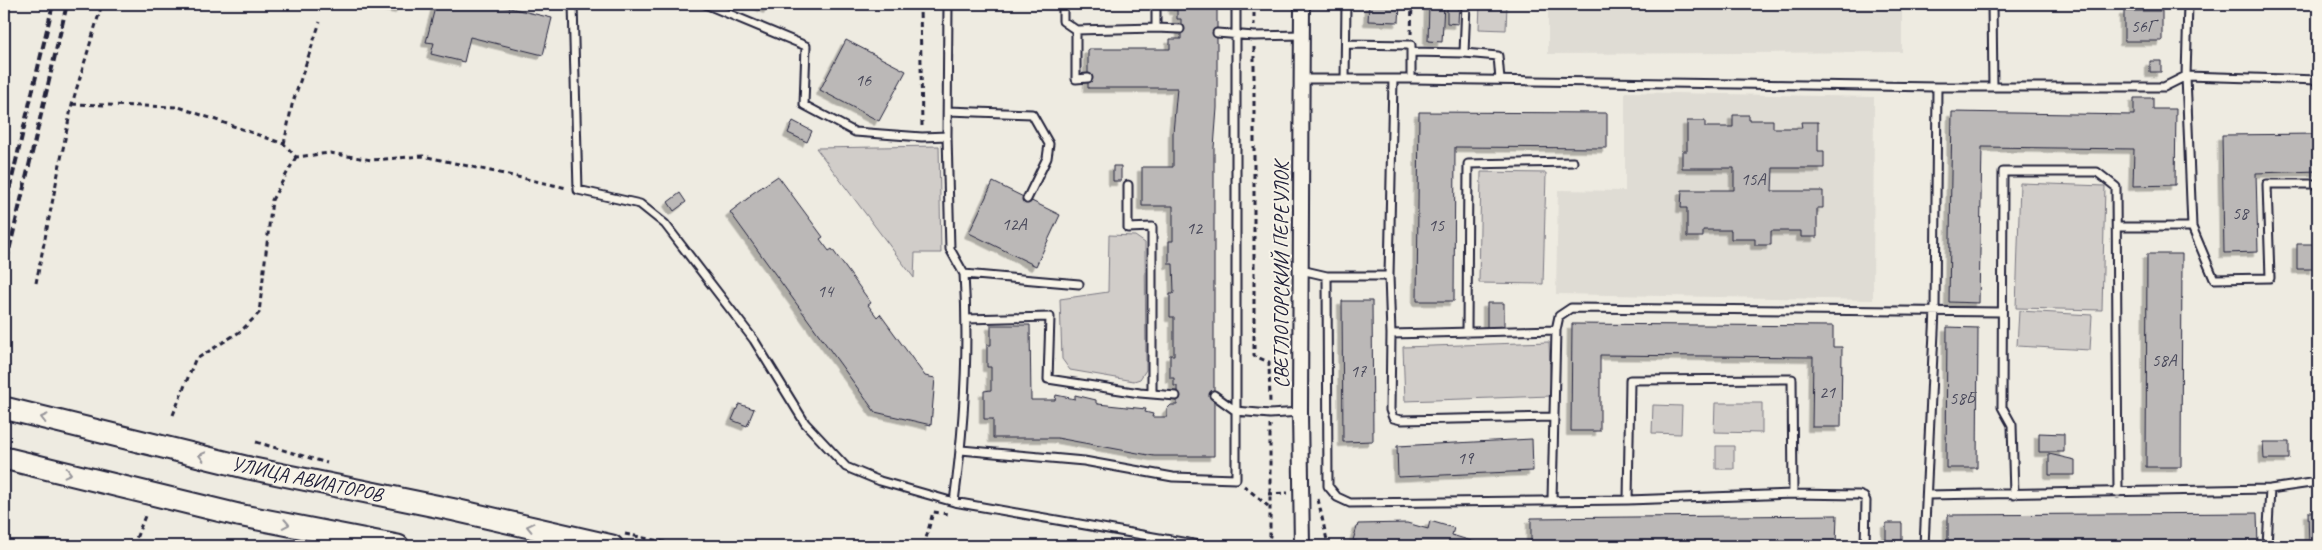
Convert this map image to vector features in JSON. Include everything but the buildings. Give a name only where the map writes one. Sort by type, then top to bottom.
[{"type":"main road","name":"УЛИЦА АВИАТОРОВ","points":[[4,408],[249,468],[455,510],[612,546]]},
{"type":"main road","points":[[4,458],[238,515],[398,546]]},
{"type":"street","name":"СВЕТЛОГОРСКИЙ ПЕРЕУЛОК","points":[[1302,4],[1300,412],[1302,546]]},
{"type":"lane","points":[[573,4],[578,190],[640,204],[665,224],[754,340],[804,423],[846,467],[880,481],[954,502],[1205,546]]},
{"type":"lane","points":[[705,4],[806,46],[804,105],[854,132],[922,137],[948,136]]},
{"type":"lane","points":[[948,4],[950,249],[964,274],[966,319],[961,450],[954,502]]},
{"type":"lane","points":[[1063,4],[1063,21],[1076,30],[1180,29]]},
{"type":"lane","points":[[1156,4],[1156,28]]},
{"type":"lane","points":[[961,450],[1084,461],[1173,477],[1236,480],[1236,4]]},
{"type":"lane","points":[[1345,79],[1346,4]]},
{"type":"lane","points":[[1464,53],[1466,4]]},
{"type":"lane","points":[[1992,4],[1993,87]]},
{"type":"lane","points":[[2188,4],[2186,76],[2192,227],[2214,279],[2270,278],[2267,184],[2318,184]]},
{"type":"lane","points":[[1076,30],[1076,79],[1088,78]]},
{"type":"lane","points":[[1217,33],[1254,36],[1302,35]]},
{"type":"lane","points":[[1346,44],[1498,56],[1500,80]]},
{"type":"lane","points":[[1411,48],[1411,79]]},
{"type":"lane","points":[[1302,79],[1393,78],[1937,87],[2164,87],[2186,76],[2318,80]]},
{"type":"lane","points":[[1393,78],[1389,276],[1391,334],[1390,410],[1393,418],[1401,420],[1553,417]]},
{"type":"lane","points":[[1924,546],[1935,310],[1937,87]]},
{"type":"lane","points":[[948,111],[1032,114],[1049,144],[1047,158],[1027,199]]},
{"type":"lane","points":[[1467,333],[1468,164],[1573,162]]},
{"type":"lane","points":[[2014,495],[2012,425],[2002,407],[2003,172],[2097,172],[2116,187],[2118,493]]},
{"type":"lane","points":[[1128,185],[1128,228],[1152,227],[1152,393]]},
{"type":"lane","points":[[2117,227],[2192,227]]},
{"type":"lane","points":[[1301,270],[1327,276],[1389,276]]},
{"type":"lane","points":[[964,274],[1078,284]]},
{"type":"lane","points":[[1327,276],[1328,486],[1337,497],[1350,503],[1552,499],[1628,500],[1792,494],[1864,497],[1864,546]]},
{"type":"lane","points":[[1552,499],[1556,330],[1560,316],[1571,308],[2002,312]]},
{"type":"lane","points":[[966,319],[1050,317],[1048,379],[1140,393],[1176,396]]},
{"type":"lane","points":[[1391,334],[1556,330]]},
{"type":"lane","points":[[1628,500],[1630,380],[1792,379],[1792,494]]},
{"type":"lane","points":[[1214,396],[1236,411],[1270,414],[1300,412]]},
{"type":"lane","points":[[1927,495],[2014,495],[2270,489],[2318,482]]},
{"type":"lane","points":[[2268,546],[2270,489]]},
{"type":"path","points":[[36,283],[72,104],[102,4]]},
{"type":"path","points":[[920,4],[922,137]]},
{"type":"path","points":[[1254,4],[1254,356],[1269,362],[1268,494],[1270,536],[1267,546]]},
{"type":"path","points":[[1411,48],[1412,4]]},
{"type":"path","points":[[284,144],[292,105],[320,22]]},
{"type":"path","points":[[72,104],[179,107],[284,144],[296,157]]},
{"type":"path","points":[[296,157],[330,153],[372,160],[423,156],[578,190]]},
{"type":"path","points":[[173,415],[195,360],[241,331],[259,314],[272,200],[296,157]]},
{"type":"path","points":[[1236,480],[1269,506]]},
{"type":"path","points":[[1268,494],[1297,493]]},
{"type":"path","points":[[1316,493],[1328,545],[1331,546]]},
{"type":"path","points":[[924,546],[933,512]]},
{"type":"path","points":[[133,546],[145,516]]},
{"type":"shaded area","points":[[1480,4],[1507,4],[1506,30],[1479,29]]},
{"type":"shaded area","points":[[1548,4],[1902,4],[1902,52],[1548,54]]},
{"type":"shaded area","points":[[1625,92],[1874,97],[1873,300],[1556,294],[1558,190],[1625,191]]},
{"type":"shaded area","points":[[939,146],[941,253],[915,253],[914,278],[816,148]]},
{"type":"shaded area","points":[[1481,172],[1546,173],[1543,284],[1479,283]]},
{"type":"shaded area","points":[[2020,183],[2105,186],[2102,310],[2016,308]]},
{"type":"shaded area","points":[[1109,235],[1135,236],[1145,243],[1146,370],[1140,379],[1134,381],[1070,370],[1062,359],[1060,299],[1108,292]]},
{"type":"shaded area","points":[[2019,311],[2092,315],[2090,350],[2017,346]]},
{"type":"shaded area","points":[[1549,342],[1551,396],[1405,401],[1403,347]]},
{"type":"shaded area","points":[[1715,403],[1762,403],[1762,433],[1714,432]]},
{"type":"shaded area","points":[[1653,405],[1682,406],[1681,434],[1652,433]]},
{"type":"shaded area","points":[[1716,446],[1734,446],[1734,469],[1716,469]]},
{"type":"railway","points":[[4,212],[53,4]]},
{"type":"railway","points":[[4,272],[67,4]]}]
